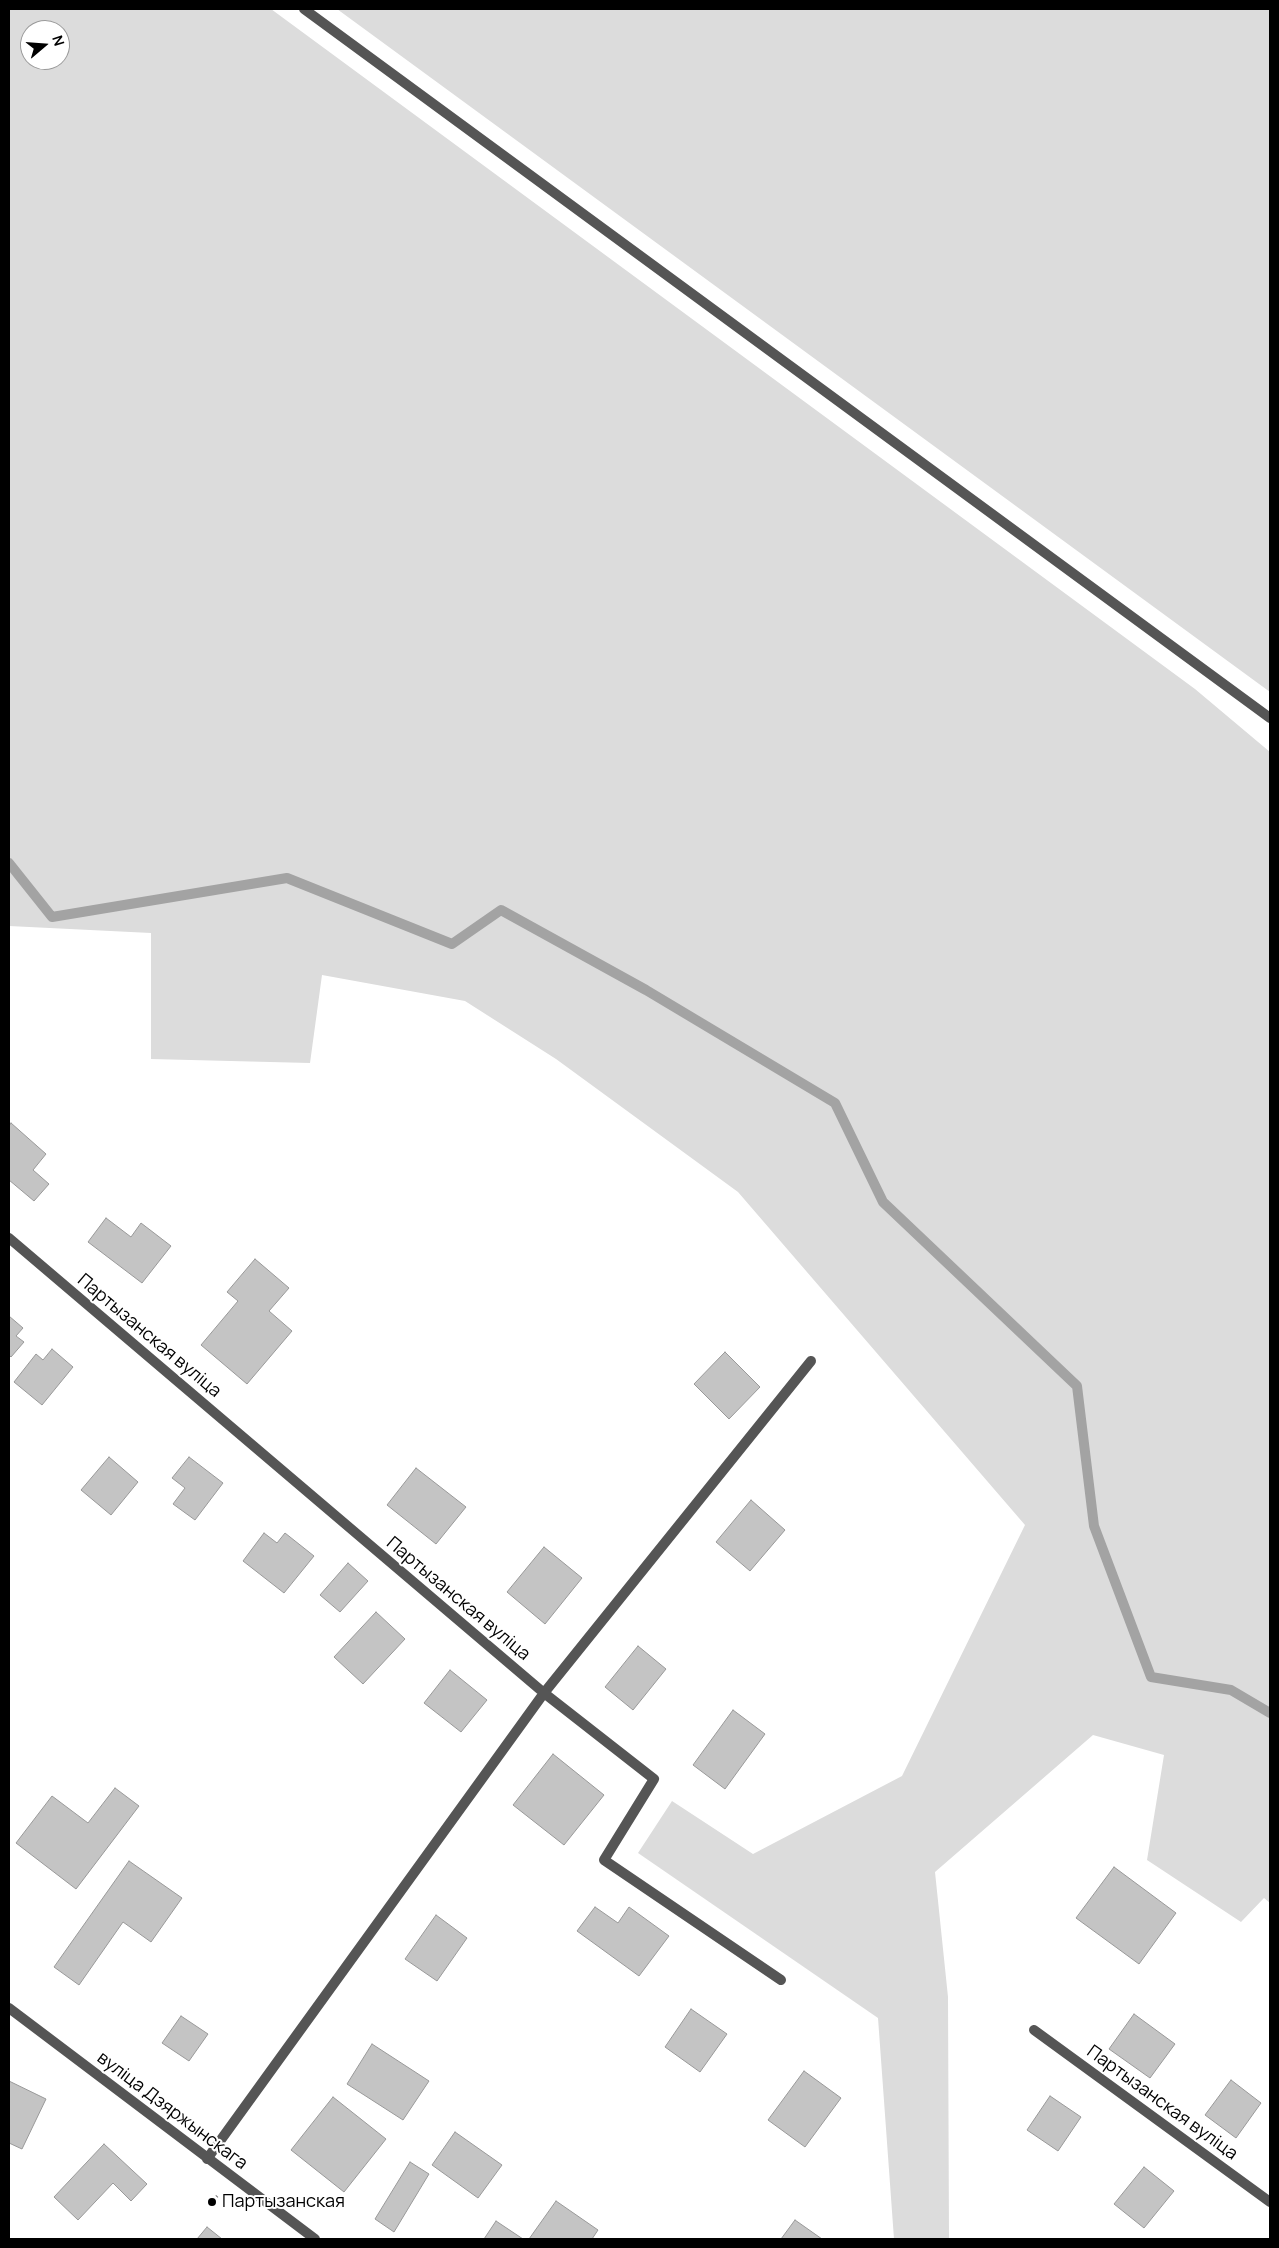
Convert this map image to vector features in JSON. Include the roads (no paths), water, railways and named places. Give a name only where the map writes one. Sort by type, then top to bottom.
[{"type":"street","points":[[304,9],[1270,718]]},
{"type":"street","name":"Партызанская вуліца","points":[[9,1238],[544,1693],[654,1779],[604,1860],[781,1980]]},
{"type":"street","points":[[208,2159],[544,1693],[811,1361]]},
{"type":"street","name":"вуліца Дзяржынскага","points":[[9,2008],[315,2239]]},
{"type":"street","name":"Партызанская вуліца","points":[[1034,2030],[1270,2202]]},
{"type":"waterway","points":[[9,863],[52,917],[287,878],[452,944],[501,910],[646,990],[835,1103],[883,1202],[1077,1386],[1094,1526],[1151,1677],[1231,1690],[1270,1713]]},
{"type":"place","name":"Партызанская","points":[[212,2202]]}]
